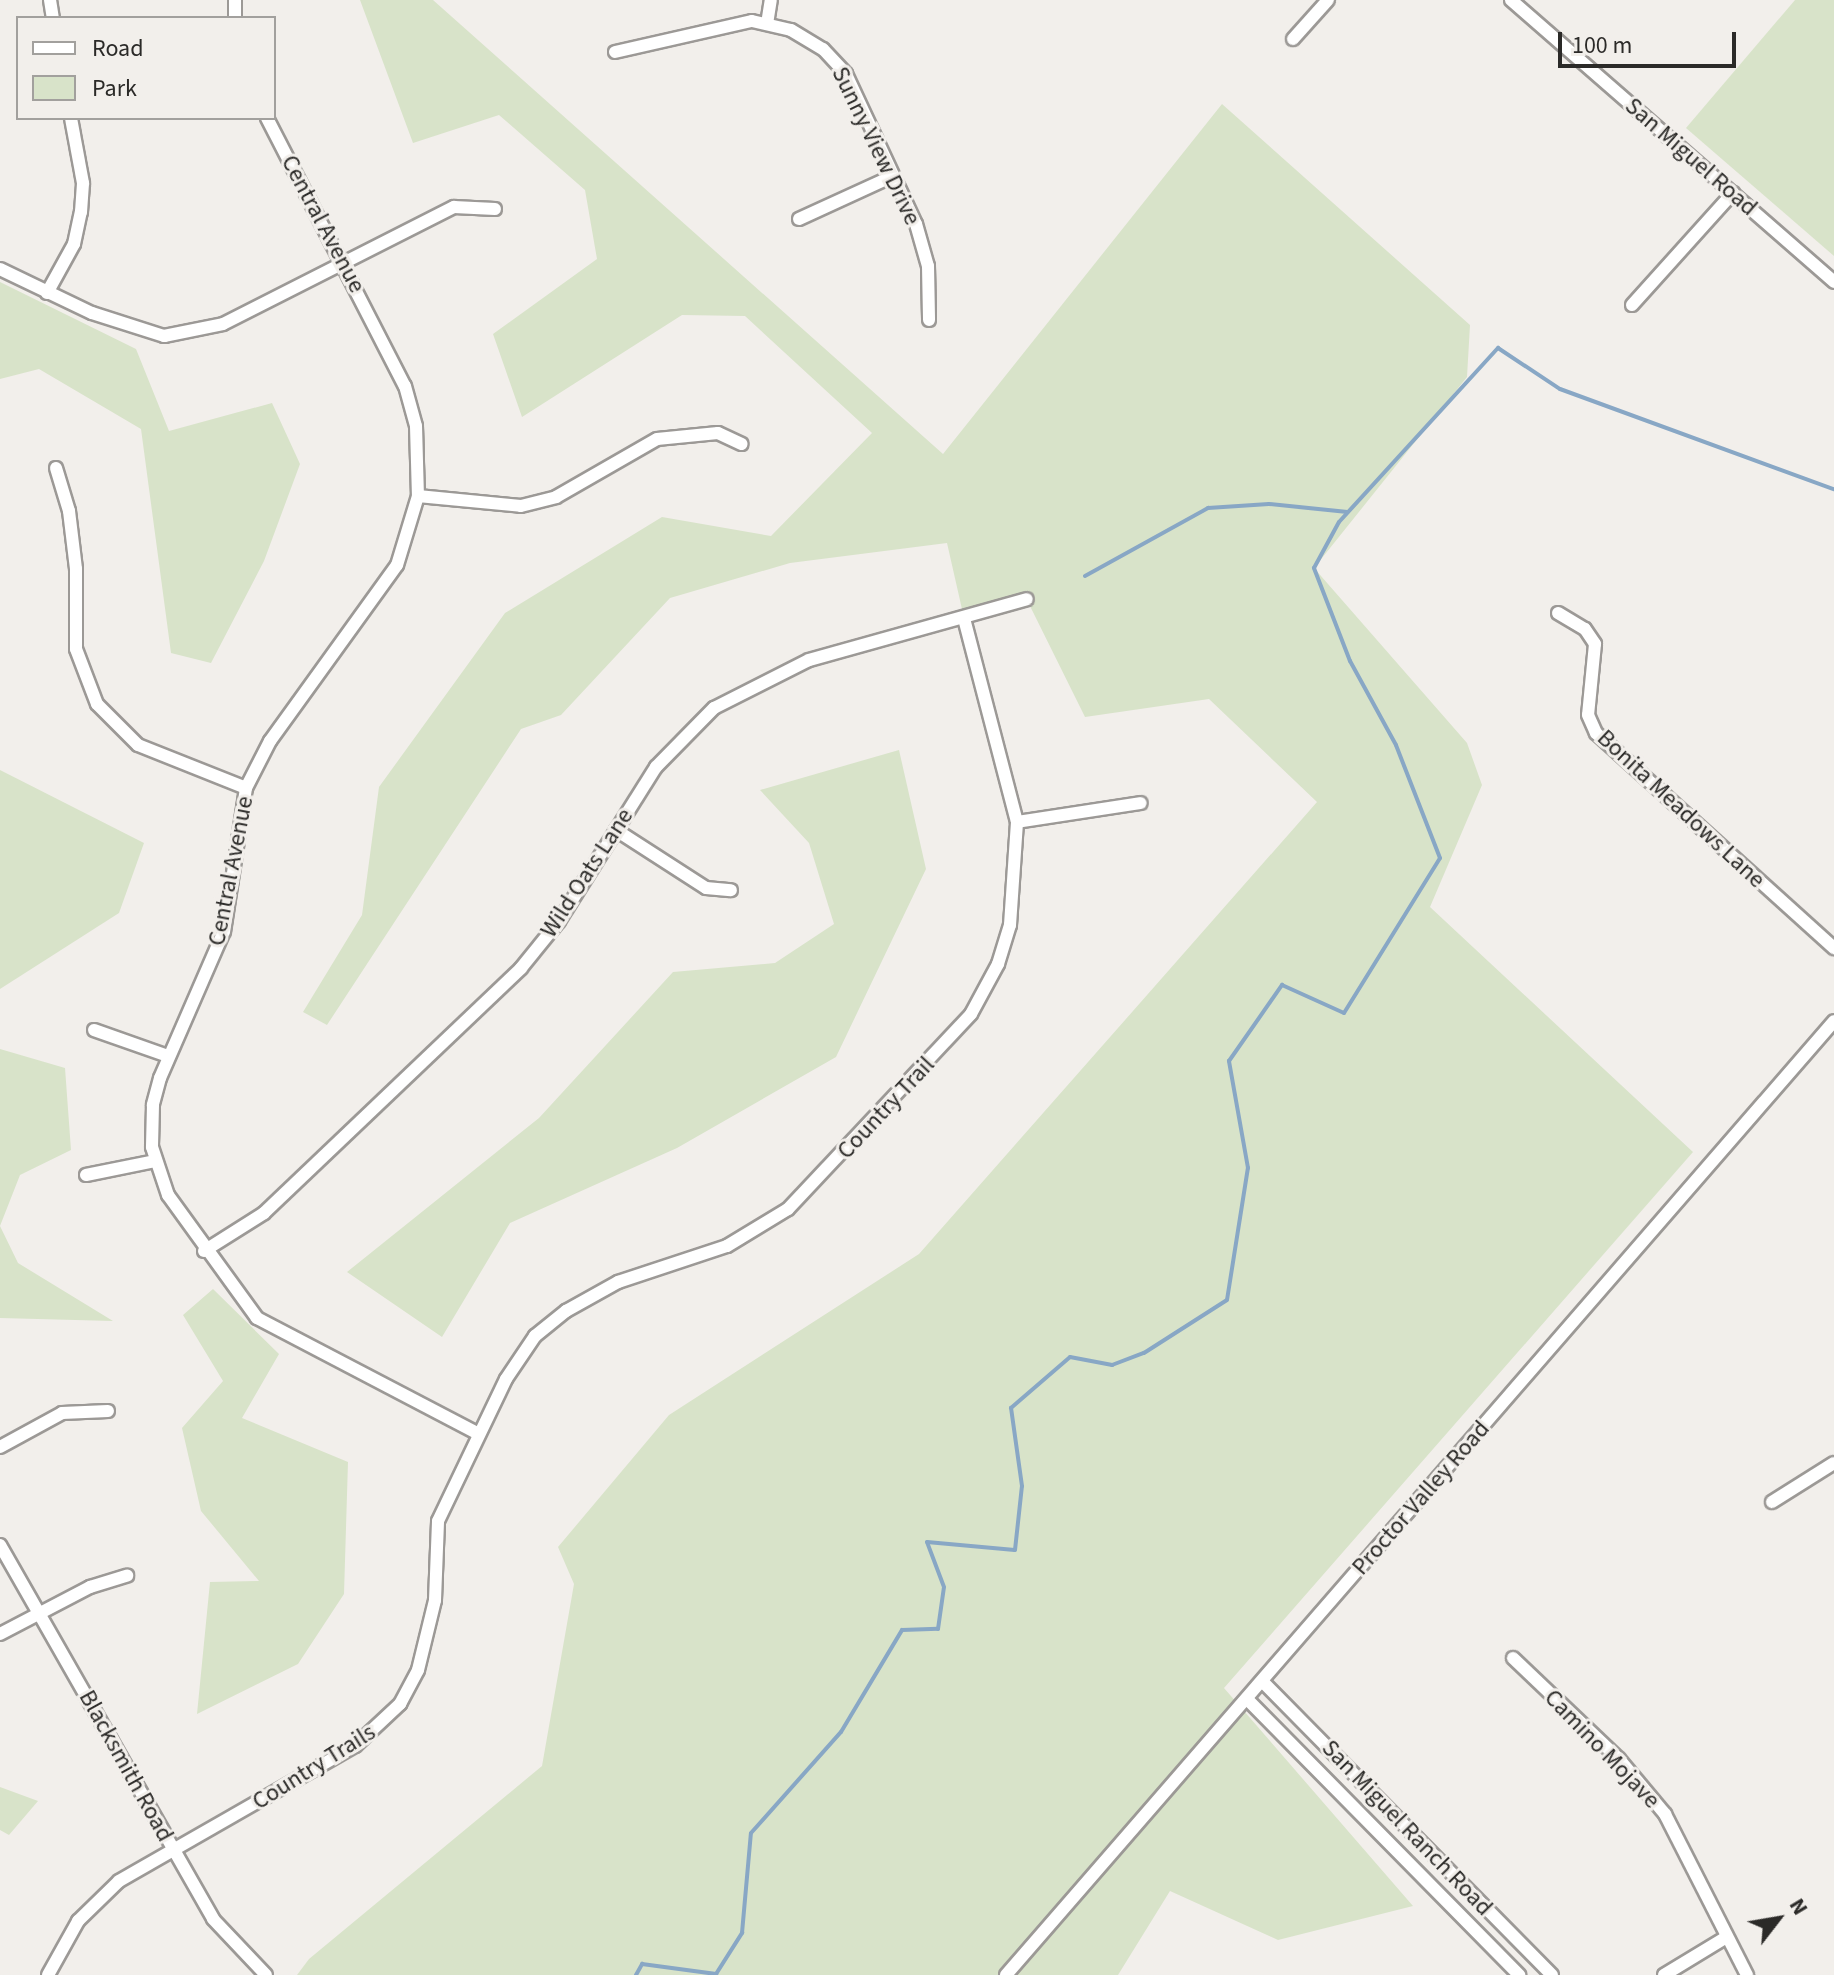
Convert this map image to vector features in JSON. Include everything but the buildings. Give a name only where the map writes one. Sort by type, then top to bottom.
[{"type":"street","points":[[767,24],[771,0]]},
{"type":"street","points":[[1293,39],[1328,0]]},
{"type":"street","name":"San Miguel Road","points":[[1511,0],[1834,282]]},
{"type":"street","name":"Sunny View Drive","points":[[615,52],[752,21],[803,35],[839,65],[893,176],[928,266],[929,320]]},
{"type":"street","points":[[47,293],[74,244],[81,212],[83,183],[71,120]]},
{"type":"street","name":"Central Avenue","points":[[268,120],[343,262],[410,401],[418,496],[397,565],[270,741],[246,788],[224,931],[168,1056],[153,1105],[155,1161],[168,1195],[204,1251],[241,1303],[268,1326],[479,1434]]},
{"type":"street","points":[[799,219],[893,176]]},
{"type":"street","points":[[1632,305],[1733,193]]},
{"type":"street","points":[[0,269],[47,293],[164,336],[223,324],[454,207],[495,209]]},
{"type":"street","points":[[418,496],[521,506],[556,497],[657,439],[718,433],[742,444]]},
{"type":"street","points":[[56,468],[69,511],[76,569],[76,649],[97,704],[138,745],[246,788]]},
{"type":"street","name":"Wild Oats Lane","points":[[204,1251],[264,1213],[521,968],[559,921],[669,751],[732,696],[809,660],[1027,599]]},
{"type":"street","name":"Bonita Meadows Lane","points":[[1558,613],[1585,629],[1595,644],[1588,715],[1596,733],[1834,948]]},
{"type":"street","name":"Country Trail","points":[[479,1434],[506,1379],[549,1322],[618,1282],[759,1230],[828,1171],[963,1026],[993,974],[1010,925],[1017,885],[1017,822],[964,618]]},
{"type":"street","points":[[1017,822],[1141,803]]},
{"type":"street","points":[[616,830],[706,888],[731,890]]},
{"type":"street","name":"Proctor Valley Road","points":[[1006,1975],[1834,1021]]},
{"type":"street","points":[[94,1030],[168,1056]]},
{"type":"street","points":[[86,1175],[155,1161]]},
{"type":"street","points":[[0,1447],[62,1413],[108,1411]]},
{"type":"street","name":"Country Trails","points":[[48,1975],[68,1936],[98,1900],[135,1871],[355,1746],[400,1704],[418,1670],[435,1600],[436,1528],[479,1434]]},
{"type":"street","points":[[1772,1502],[1834,1463]]},
{"type":"street","name":"Blacksmith Road","points":[[0,1545],[213,1919],[266,1975]]},
{"type":"street","points":[[0,1634],[90,1587],[127,1576]]},
{"type":"street","name":"Camino Mojave","points":[[1513,1658],[1652,1797],[1679,1837],[1725,1938],[1747,1975]]},
{"type":"street","name":"San Miguel Ranch Road","points":[[1262,1681],[1552,1975]]},
{"type":"street","name":"San Miguel Ranch Road","points":[[1247,1699],[1519,1975]]},
{"type":"street","points":[[1664,1975],[1725,1938]]},
{"type":"green space","points":[[360,0],[433,0],[943,454],[1222,104],[1470,325],[1467,377],[1314,568],[1467,743],[1482,785],[1430,907],[1693,1152],[1224,1688],[1413,1906],[1278,1940],[1170,1891],[1118,1975],[297,1975],[309,1959],[542,1766],[574,1584],[558,1547],[669,1415],[919,1254],[1317,802],[1209,699],[1085,717],[1027,600],[964,618],[947,543],[790,563],[670,598],[561,715],[521,729],[327,1025],[303,1012],[362,915],[379,787],[505,613],[662,517],[771,536],[872,433],[745,316],[682,315],[522,417],[493,334],[597,259],[585,190],[499,115],[413,143]]},
{"type":"green space","points":[[1795,0],[1834,0],[1834,256],[1686,128]]},
{"type":"green space","points":[[0,282],[136,349],[169,431],[272,403],[300,464],[264,561],[211,663],[171,653],[141,429],[39,369],[0,379]]},
{"type":"green space","points":[[899,750],[926,869],[836,1057],[677,1148],[510,1223],[442,1337],[347,1272],[539,1118],[673,972],[775,963],[834,924],[809,843],[760,790]]},
{"type":"green space","points":[[0,770],[144,843],[119,913],[0,989]]},
{"type":"green space","points":[[0,1049],[65,1068],[71,1150],[20,1175],[0,1226]]},
{"type":"green space","points":[[0,1226],[18,1263],[113,1321],[0,1318]]},
{"type":"green space","points":[[213,1289],[279,1354],[242,1418],[348,1462],[344,1594],[298,1664],[197,1714],[210,1582],[259,1581],[201,1511],[182,1428],[223,1381],[183,1315]]},
{"type":"green space","points":[[0,1787],[38,1801],[9,1835],[0,1830]]},
{"type":"waterway","points":[[636,1975],[642,1964],[716,1974],[742,1933],[751,1833],[841,1732],[902,1630],[938,1629],[944,1587],[927,1542],[1015,1550],[1022,1486],[1011,1408],[1070,1357],[1112,1365],[1144,1353],[1227,1300],[1248,1168],[1229,1061],[1282,985],[1344,1013],[1440,858],[1396,745],[1350,661],[1314,568],[1339,522],[1498,348],[1560,389],[1834,489]]},
{"type":"waterway","points":[[1085,576],[1208,508],[1269,504],[1348,512]]}]
